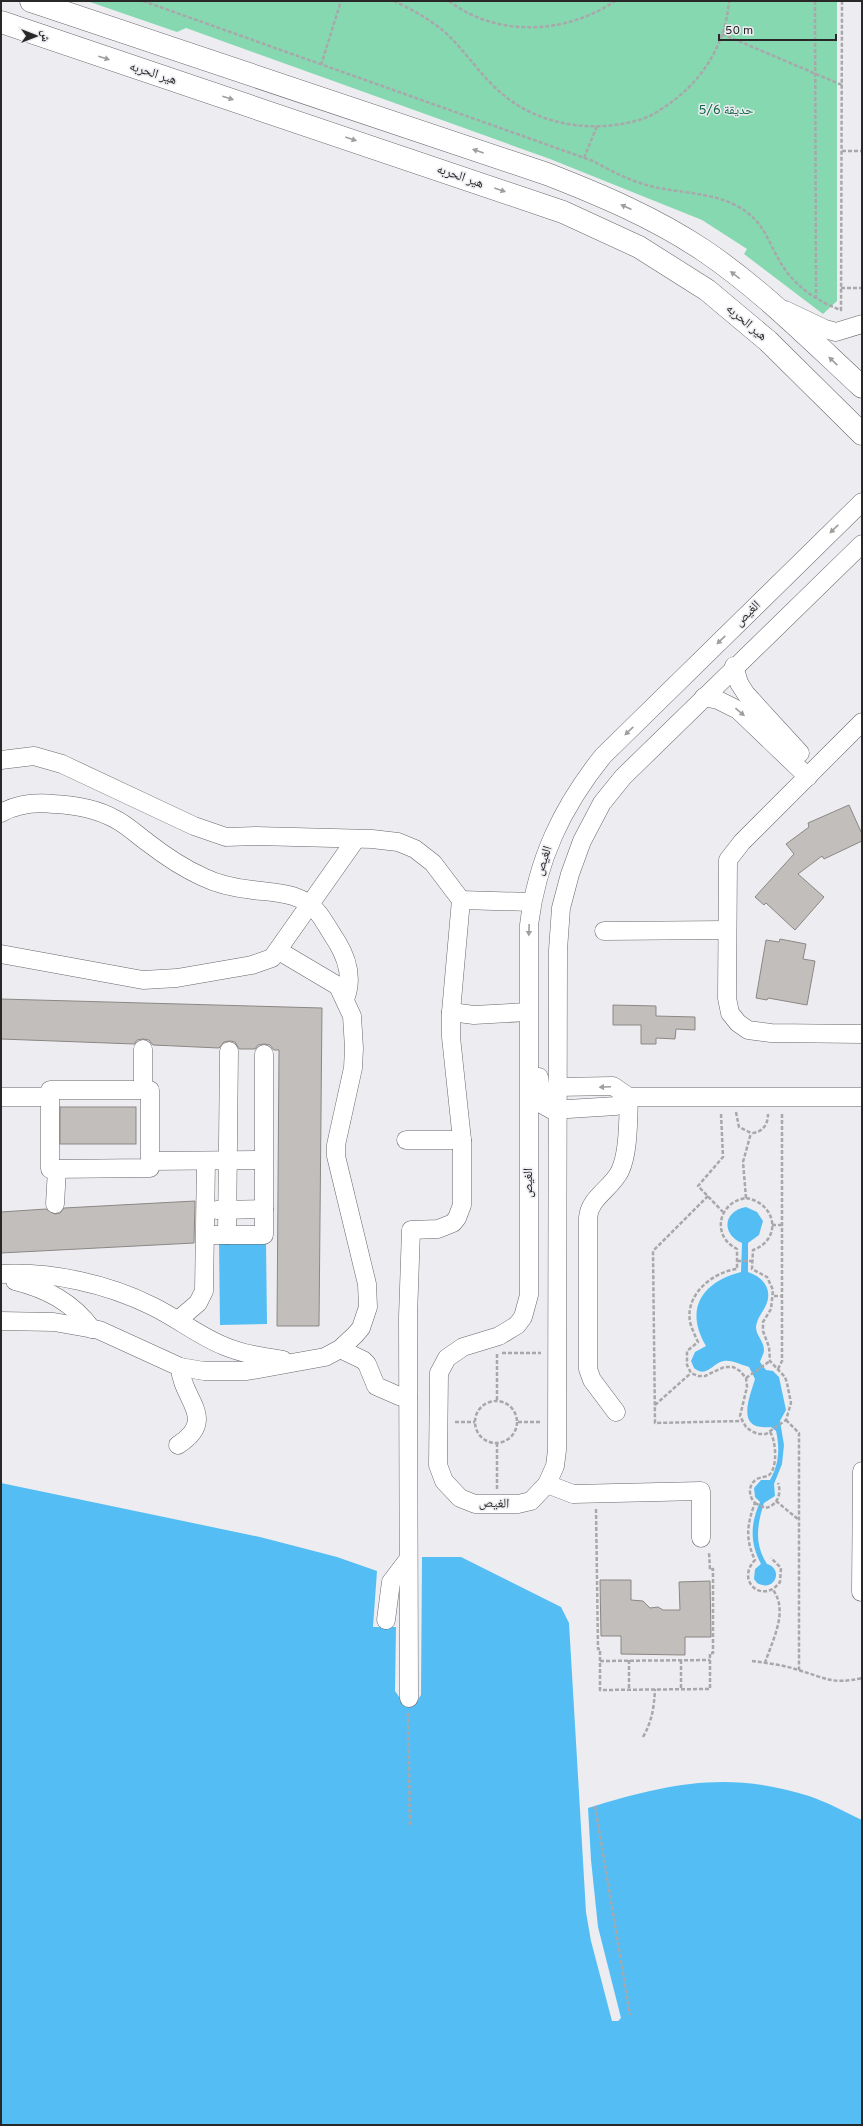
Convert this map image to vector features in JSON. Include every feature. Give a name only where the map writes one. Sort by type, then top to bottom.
[{"type":"main road","points":[[31,1],[422,132],[591,191],[635,211],[679,235],[704,251],[771,303],[862,387]]},
{"type":"main road","points":[[80,50],[89,21]]},
{"type":"main road","name":"هير الحربه","points":[[1,22],[80,50],[257,107],[562,212],[639,247],[707,290],[768,342],[862,434]]},
{"type":"street","points":[[771,303],[825,329],[836,332],[862,324]]},
{"type":"street","name":"الغيص","points":[[862,502],[603,756],[581,783],[557,826],[540,868],[532,902],[529,925],[529,1295],[523,1317],[517,1325],[499,1336],[463,1347],[447,1358],[439,1373],[438,1465],[444,1481],[460,1498],[475,1504],[518,1504],[531,1501],[548,1484],[555,1466],[557,1422],[558,950],[561,908],[570,874],[582,841],[602,803],[624,777],[734,666],[862,544]]},
{"type":"street","points":[[734,666],[739,683],[746,694],[811,772]]},
{"type":"street","points":[[704,697],[728,704],[738,710],[811,772]]},
{"type":"street","points":[[862,722],[855,735],[811,772],[742,842],[728,860],[727,930],[727,998],[730,1013],[738,1023],[748,1030],[759,1033],[862,1034]]},
{"type":"street","points":[[1,760],[9,757],[34,756],[62,764],[194,826],[226,837],[256,836],[356,839],[398,842],[415,849],[433,863],[461,900],[451,1012],[451,1036],[462,1140],[463,1192],[458,1218],[453,1223],[438,1229],[410,1230],[407,1561],[409,1698]]},
{"type":"street","points":[[1,813],[19,806],[36,803],[70,805],[98,812],[129,828],[166,856],[205,878],[238,888],[287,894],[301,899],[318,914],[338,945],[348,966],[349,988],[345,999]]},
{"type":"street","points":[[1,954],[143,980],[177,978],[252,965],[272,958],[279,951],[356,839]]},
{"type":"street","points":[[461,900],[532,902]]},
{"type":"street","points":[[604,931],[727,930]]},
{"type":"street","points":[[1,1321],[54,1322],[92,1328],[133,1344],[180,1367],[225,1372],[300,1363],[325,1357],[340,1349],[361,1328],[368,1307],[368,1295],[363,1264],[336,1156],[336,1145],[353,1068],[354,1031],[352,1016],[338,986],[326,977],[315,973],[279,951]]},
{"type":"street","points":[[451,1012],[474,1015],[528,1012]]},
{"type":"street","points":[[529,1046],[538,1059],[543,1105],[548,1109],[558,1110],[616,1106],[629,1097]]},
{"type":"street","points":[[143,1048],[143,1090]]},
{"type":"street","points":[[227,1236],[229,1051]]},
{"type":"street","points":[[206,1236],[264,1235],[264,1054]]},
{"type":"street","points":[[557,1087],[613,1086],[629,1097],[862,1097]]},
{"type":"street","points":[[50,1090],[143,1090],[150,1090],[150,1168],[50,1168],[50,1090]]},
{"type":"street","points":[[1,1097],[50,1097]]},
{"type":"street","points":[[616,1412],[592,1380],[588,1369],[588,1212],[590,1207],[621,1170],[627,1136],[629,1097]]},
{"type":"street","points":[[406,1140],[462,1140]]},
{"type":"street","points":[[178,1320],[198,1303],[204,1291],[206,1160]]},
{"type":"street","points":[[150,1161],[263,1160]]},
{"type":"street","points":[[55,1204],[56,1168]]},
{"type":"street","points":[[206,1210],[264,1209]]},
{"type":"street","points":[[1,1274],[45,1276],[101,1287],[152,1305],[225,1347],[261,1357],[300,1363]]},
{"type":"street","points":[[1,1277],[29,1285],[61,1299],[74,1308],[92,1328]]},
{"type":"street","points":[[340,1349],[363,1360],[367,1364],[376,1386],[399,1396],[408,1397]]},
{"type":"street","points":[[178,1445],[191,1434],[198,1419],[197,1410],[184,1386],[180,1367]]},
{"type":"street","points":[[860,1592],[862,1471]]},
{"type":"street","points":[[548,1484],[573,1494],[701,1491],[705,1543]]},
{"type":"street","points":[[386,1620],[391,1582],[407,1561]]},
{"type":"path","points":[[143,1],[584,158],[640,184],[718,198],[738,206],[753,218],[763,229],[781,265],[790,276],[816,299],[841,310],[842,1]]},
{"type":"path","points":[[320,65],[341,1]]},
{"type":"path","points":[[394,1],[409,8],[449,36],[505,97],[529,112],[553,121],[583,126],[597,126],[640,120],[664,107],[681,95],[703,71],[714,56],[728,15],[729,1]]},
{"type":"path","points":[[449,1],[486,20],[529,28],[569,23],[591,15],[615,1]]},
{"type":"path","points":[[816,1],[816,299]]},
{"type":"path","points":[[722,34],[842,85]]},
{"type":"path","points":[[584,158],[597,126]]},
{"type":"path","points":[[842,151],[862,151]]},
{"type":"path","points":[[841,288],[862,288]]},
{"type":"path","points":[[728,1097],[737,1123],[742,1130],[751,1133],[761,1131],[766,1124],[775,1097]]},
{"type":"path","points":[[723,1212],[698,1186],[723,1157],[728,1097]]},
{"type":"path","points":[[775,1097],[782,1225],[782,1361],[778,1369]]},
{"type":"path","points":[[746,1198],[743,1162],[746,1143],[751,1133]]},
{"type":"path","points":[[708,1196],[653,1251],[655,1423],[742,1421]]},
{"type":"path","points":[[746,1198],[762,1204],[771,1216],[772,1225],[767,1240],[753,1250],[751,1261],[752,1269],[767,1277],[773,1290],[774,1296],[771,1309],[763,1322],[763,1331],[769,1347],[770,1361],[785,1377],[790,1404],[785,1421],[771,1432],[758,1434],[746,1427],[742,1421],[740,1411],[748,1387],[746,1378],[740,1371],[733,1367],[719,1368],[701,1376],[691,1373],[686,1365],[687,1351],[698,1342],[690,1320],[692,1304],[697,1293],[716,1275],[737,1269],[737,1249],[728,1243],[722,1234],[720,1223],[723,1212],[731,1204],[746,1198]]},
{"type":"path","points":[[772,1225],[782,1225]]},
{"type":"path","points":[[738,1261],[751,1261]]},
{"type":"path","points":[[774,1296],[782,1296]]},
{"type":"path","points":[[497,1401],[497,1354],[557,1352]]},
{"type":"path","points":[[746,1378],[770,1361]]},
{"type":"path","points":[[655,1405],[691,1373]]},
{"type":"path","points":[[497,1401],[511,1408],[518,1422],[514,1435],[506,1441],[497,1444],[488,1442],[480,1436],[475,1422],[480,1409],[488,1403],[497,1401]]},
{"type":"path","points":[[785,1421],[799,1433],[799,1670]]},
{"type":"path","points":[[518,1422],[557,1422]]},
{"type":"path","points":[[771,1432],[775,1447],[774,1463],[768,1475],[758,1478],[750,1486],[751,1499],[764,1507],[770,1506],[776,1501],[780,1493],[778,1483]]},
{"type":"path","points":[[497,1444],[497,1504]]},
{"type":"path","points":[[596,1493],[600,1690],[710,1689],[710,1653],[713,1653],[713,1569],[710,1570],[705,1543]]},
{"type":"path","points":[[776,1501],[799,1520]]},
{"type":"path","points":[[756,1503],[748,1525],[750,1551],[755,1560],[750,1565],[748,1576],[751,1585],[758,1591],[765,1592],[773,1590],[780,1582],[782,1573],[777,1562],[771,1558]]},
{"type":"path","points":[[765,1662],[774,1638],[779,1614],[776,1595],[773,1590]]},
{"type":"path","points":[[629,1660],[629,1690]]},
{"type":"path","points":[[680,1660],[681,1689]]},
{"type":"path","points":[[600,1661],[710,1660]]},
{"type":"path","points":[[752,1661],[765,1662],[799,1670],[831,1681],[862,1678]]},
{"type":"path","points":[[643,1737],[653,1715],[655,1689]]},
{"type":"path","points":[[408,1725],[410,1825]]},
{"type":"path","points":[[596,1806],[630,2015]]},
{"type":"green space","name":"حديقة 5/6","points":[[87,1],[837,1],[837,301],[823,314],[744,254],[747,249],[702,220],[550,159],[186,28],[177,32]]},
{"type":"water","points":[[746,1207],[757,1212],[763,1221],[759,1235],[748,1243],[748,1272],[762,1280],[768,1294],[766,1305],[756,1327],[757,1333],[764,1347],[764,1353],[760,1362],[766,1370],[773,1371],[779,1377],[786,1410],[780,1421],[784,1445],[782,1464],[774,1484],[775,1496],[764,1503],[758,1527],[758,1542],[763,1557],[767,1564],[775,1570],[776,1575],[773,1583],[769,1585],[757,1583],[754,1579],[755,1569],[761,1564],[753,1541],[754,1518],[760,1502],[755,1497],[754,1488],[761,1480],[770,1480],[773,1474],[778,1456],[776,1431],[771,1427],[760,1427],[752,1424],[749,1419],[747,1412],[748,1404],[755,1379],[749,1367],[734,1362],[724,1361],[703,1372],[694,1368],[691,1361],[695,1352],[706,1346],[700,1333],[697,1320],[697,1309],[701,1299],[707,1290],[716,1283],[741,1272],[742,1243],[735,1239],[731,1234],[728,1229],[728,1223],[729,1218],[733,1213],[738,1209]]},
{"type":"water","points":[[219,1242],[266,1242],[267,1324],[220,1325]]},
{"type":"water","points":[[1,1483],[260,1537],[337,1557],[377,1571],[373,1627],[396,1627],[395,1691],[402,1701],[417,1701],[421,1695],[422,1557],[461,1557],[561,1607],[569,1623],[586,1912],[591,1941],[612,2021],[618,2021],[621,2018],[598,1927],[591,1860],[588,1808],[644,1792],[697,1783],[724,1782],[779,1788],[809,1796],[862,1820],[862,2125],[1,2125]]},
{"type":"building","points":[[849,805],[862,834],[862,841],[824,859],[822,856],[798,874],[824,897],[795,930],[766,903],[764,905],[755,897],[794,854],[786,844],[809,827],[808,823]]},
{"type":"building","points":[[780,939],[806,944],[803,959],[815,961],[807,1005],[768,998],[767,1000],[756,998],[766,940],[779,942]]},
{"type":"building","points":[[1,999],[322,1008],[319,1326],[277,1326],[279,1050],[274,1050],[270,1045],[264,1044],[258,1045],[255,1049],[239,1049],[235,1042],[230,1041],[224,1042],[219,1048],[153,1045],[149,1040],[143,1039],[137,1040],[134,1044],[1,1039]]},
{"type":"building","points":[[613,1005],[656,1006],[656,1016],[695,1017],[695,1030],[676,1029],[675,1039],[656,1038],[656,1044],[641,1044],[641,1025],[613,1025]]},
{"type":"building","points":[[60,1107],[136,1107],[136,1144],[60,1144]]},
{"type":"building","points":[[195,1201],[194,1243],[1,1253],[1,1212],[46,1209],[55,1214],[60,1213],[64,1208]]},
{"type":"building","points":[[600,1580],[631,1580],[631,1600],[643,1601],[650,1608],[658,1607],[663,1610],[680,1610],[679,1582],[710,1581],[711,1637],[685,1637],[685,1655],[621,1654],[621,1636],[601,1636]]}]
